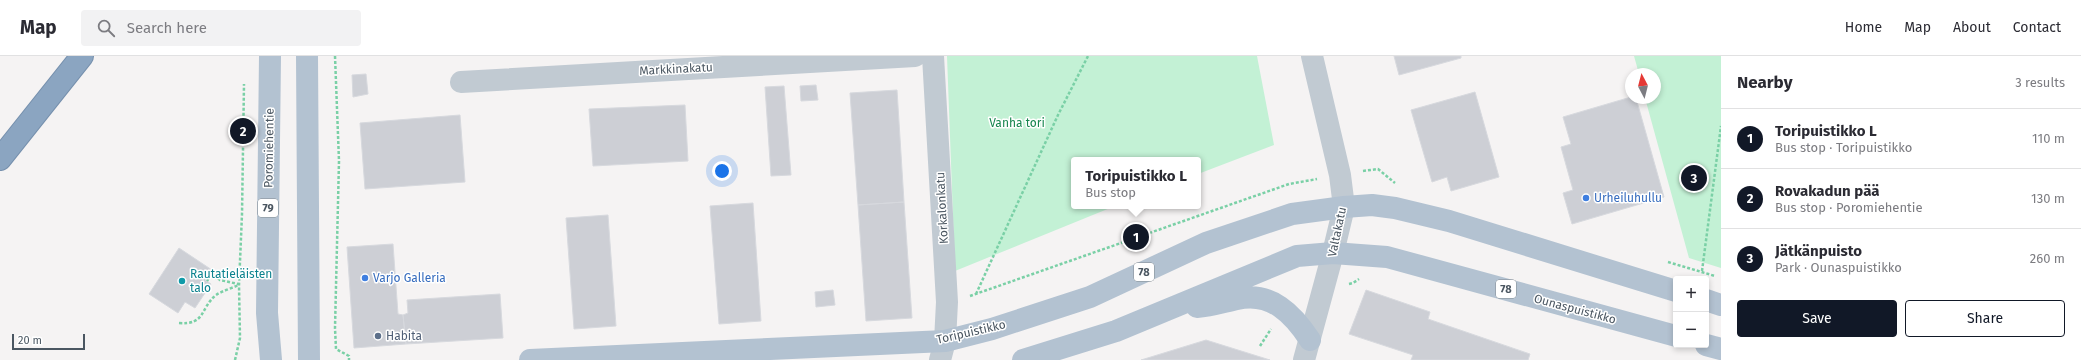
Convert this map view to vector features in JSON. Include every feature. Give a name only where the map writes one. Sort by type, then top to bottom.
[{"type":"highway","points":[[0,159],[82,56]]},
{"type":"main road","name":"Poromiehentie","points":[[270,56],[267,312],[271,360]]},
{"type":"main road","points":[[307,56],[309,360]]},
{"type":"main road","name":"78","points":[[1344,207],[1372,205],[1395,208],[1449,221],[1673,290]]},
{"type":"main road","name":"Toripuistikko","points":[[530,360],[942,350],[992,329],[1090,297],[1206,243],[1292,214],[1344,207]]},
{"type":"main road","name":"78","points":[[1023,360],[1116,331],[1298,256],[1333,253]]},
{"type":"main road","name":"Ounaspuistikko","points":[[1333,253],[1387,257],[1673,335]]},
{"type":"main road","points":[[1170,308],[1212,306],[1239,298],[1260,297],[1276,303],[1286,310],[1310,340]]},
{"type":"main road","points":[[1709,301],[1721,305]]},
{"type":"main road","points":[[1709,346],[1721,349]]},
{"type":"street","name":"Markkinakatu","points":[[461,82],[915,56]]},
{"type":"street","name":"Korkalonkatu","points":[[933,56],[947,302],[942,350]]},
{"type":"street","name":"Valtakatu","points":[[1304,360],[1344,207],[1340,175],[1312,56]]},
{"type":"path","points":[[335,56],[339,161],[335,335],[336,349],[349,356],[348,360]]},
{"type":"path","points":[[1088,56],[1058,115],[976,295],[1289,184]]},
{"type":"path","points":[[235,360],[240,338],[238,285],[242,214],[244,78]]},
{"type":"path","points":[[1702,271],[1721,126]]},
{"type":"path","points":[[207,281],[210,276],[214,275],[220,280],[238,285]]},
{"type":"path","points":[[179,323],[189,324],[200,318],[215,296],[238,285]]},
{"type":"green space","name":"Vanha tori","points":[[947,56],[1257,56],[1274,145],[1201,173],[1201,157],[1071,157],[1071,209],[1108,209],[955,271]]},
{"type":"green space","points":[[1634,56],[1721,56],[1721,268],[1689,258],[1647,104],[1661,104],[1661,68],[1637,68]]},
{"type":"building","points":[[1394,56],[1461,56],[1461,58],[1399,75]]},
{"type":"building","points":[[366,74],[368,94],[353,97],[352,75]]},
{"type":"building","points":[[816,85],[818,100],[801,101],[800,86]]},
{"type":"building","points":[[784,86],[791,175],[771,176],[765,87]]},
{"type":"building","points":[[897,90],[904,202],[858,205],[850,93]]},
{"type":"building","points":[[1475,92],[1499,177],[1451,191],[1447,177],[1432,182],[1411,110]]},
{"type":"building","points":[[1625,99],[1625,104],[1638,104],[1664,197],[1572,224],[1563,193],[1573,190],[1561,147],[1571,144],[1563,117]]},
{"type":"building","points":[[685,105],[688,161],[593,166],[589,109]]},
{"type":"building","points":[[460,115],[465,182],[365,189],[360,123]]},
{"type":"building","points":[[904,202],[912,318],[866,321],[858,205]]},
{"type":"building","points":[[753,203],[761,321],[719,324],[710,206]]},
{"type":"building","points":[[608,215],[616,326],[574,329],[566,218]]},
{"type":"building","points":[[393,244],[398,314],[403,315],[406,344],[354,348],[347,247]]},
{"type":"building","name":"Rautatieläisten talo","points":[[179,248],[212,270],[205,280],[211,284],[195,308],[185,302],[178,313],[149,294]]},
{"type":"building","points":[[833,290],[835,305],[816,307],[815,292]]},
{"type":"building","points":[[1366,290],[1430,312],[1428,319],[1530,354],[1528,360],[1411,360],[1413,355],[1349,334]]},
{"type":"building","points":[[500,294],[503,338],[406,344],[403,315],[408,313],[407,300]]},
{"type":"building","points":[[1206,340],[1270,360],[1141,360]]},
{"type":"place","name":"Rovakadun pää","points":[[243,131]]},
{"type":"place","name":"Jätkänpuisto","points":[[1694,178]]},
{"type":"place","name":"Urheiluhullu","points":[[1586,198]]},
{"type":"place","name":"Toripuistikko L","points":[[1136,237]]},
{"type":"place","name":"Varjo Galleria","points":[[365,278]]},
{"type":"place","name":"Rautatieläisten talo","points":[[182,281]]},
{"type":"place","name":"Habita","points":[[378,336]]}]
